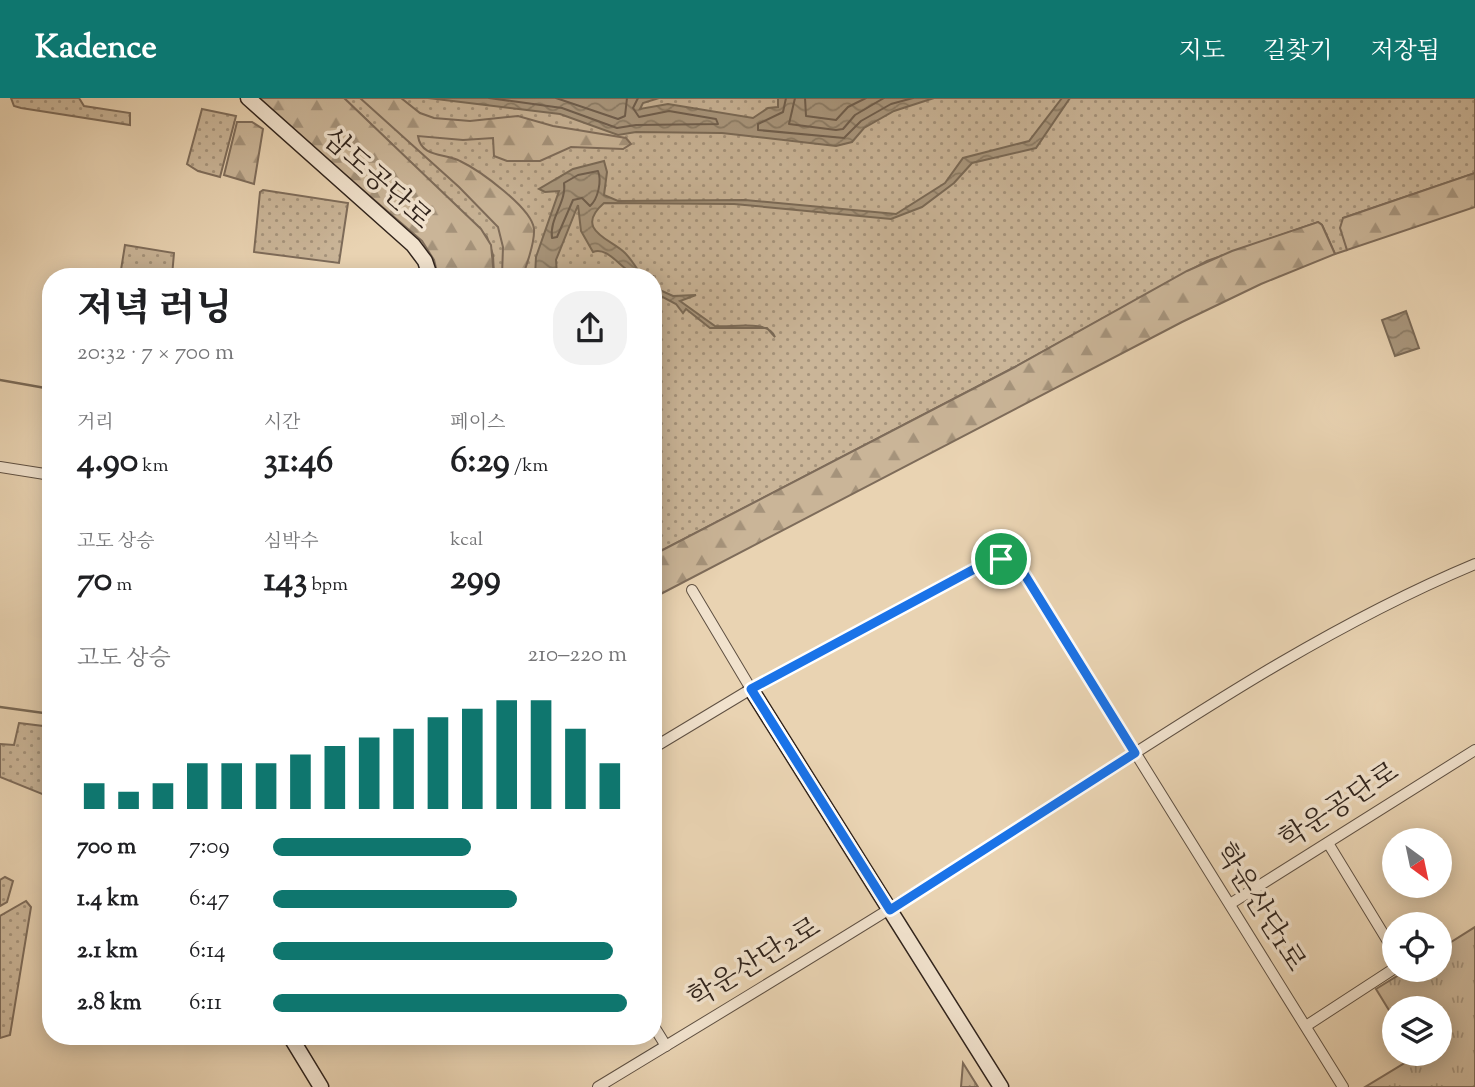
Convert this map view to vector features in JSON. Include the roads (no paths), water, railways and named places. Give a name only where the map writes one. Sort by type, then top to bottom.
[{"type":"street","name":"삼도공단로","points":[[248,98],[413,245],[427,268]]},
{"type":"street","points":[[0,467],[42,474]]},
{"type":"street","name":"학운산단1로","points":[[751,689],[984,563],[1001,559],[1011,561],[1023,572],[1343,1087]]},
{"type":"street","points":[[1135,753],[1334,631],[1475,564]]},
{"type":"street","points":[[692,590],[1000,1087]]},
{"type":"street","points":[[662,743],[751,689]]},
{"type":"street","name":"학운공단로","points":[[1230,904],[1475,750]]},
{"type":"street","name":"학운산단2로","points":[[598,1087],[890,910],[1135,753]]},
{"type":"street","points":[[1328,843],[1382,932]]},
{"type":"street","points":[[1306,1026],[1382,976]]},
{"type":"street","points":[[662,1040],[666,1046]]},
{"type":"street","points":[[295,1045],[321,1087]]},
{"type":"water","points":[[428,98],[659,98],[643,103],[640,109],[668,104],[753,118],[768,108],[778,107],[778,98],[934,98],[894,111],[864,128],[852,142],[836,146],[722,133],[636,132],[618,135],[560,114]]},
{"type":"water","points":[[1062,98],[1070,98],[1036,148],[972,163],[954,183],[922,207],[891,219],[734,204],[604,203],[595,212],[593,227],[625,253],[636,268],[625,268],[605,253],[593,252],[581,231],[578,205],[556,260],[556,268],[535,268],[536,257],[559,191],[545,192],[539,189],[573,169],[604,161],[607,172],[604,195],[618,201],[745,200],[896,214],[945,183],[963,158],[1029,141]]},
{"type":"water","points":[[662,291],[673,296],[696,295],[680,301],[715,326],[765,328],[710,328],[686,309],[683,313],[676,304],[662,297]]},
{"type":"water","points":[[1406,311],[1419,348],[1395,356],[1382,320]]},
{"type":"waterway","points":[[0,380],[42,387]]},
{"type":"waterway","points":[[0,707],[42,713]]}]
